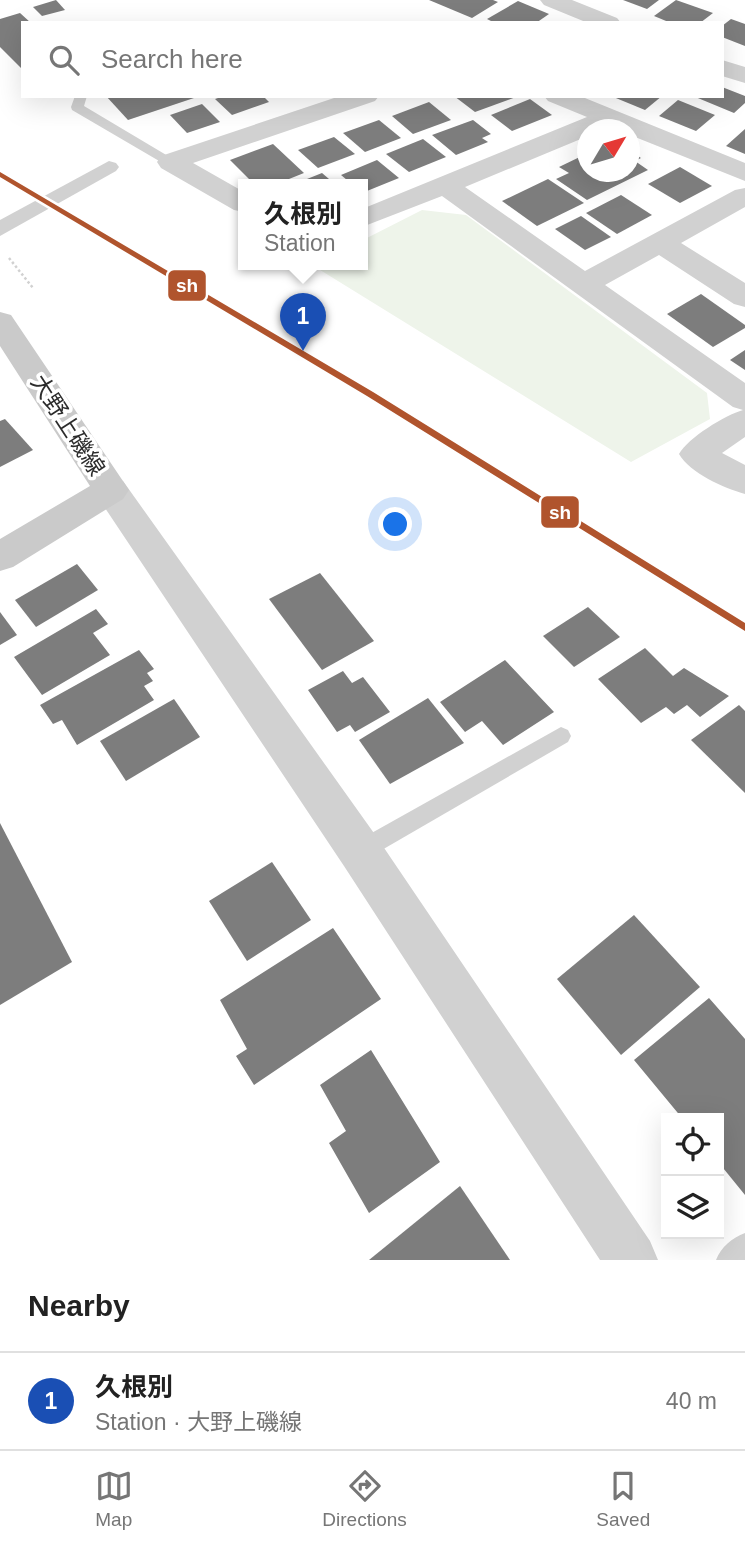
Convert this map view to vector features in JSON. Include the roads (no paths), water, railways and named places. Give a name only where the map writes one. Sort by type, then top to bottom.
[{"type":"main road","name":"大野上磯線","points":[[0,322],[111,490],[0,557]]},
{"type":"street","points":[[552,0],[597,21]]},
{"type":"street","points":[[724,68],[745,76]]},
{"type":"street","points":[[171,162],[360,98]]},
{"type":"street","points":[[562,98],[745,173]]},
{"type":"street","points":[[368,217],[608,118]]},
{"type":"street","points":[[171,162],[238,201]]},
{"type":"street","points":[[0,229],[109,167]]},
{"type":"street","points":[[446,186],[745,399]]},
{"type":"street","points":[[584,283],[745,196]]},
{"type":"street","points":[[660,242],[745,297]]},
{"type":"street","points":[[745,421],[696,454],[745,481]]},
{"type":"street","points":[[111,490],[360,851],[631,1260]]},
{"type":"lane","points":[[80,98],[77,107],[171,162]]},
{"type":"lane","points":[[360,851],[561,736]]},
{"type":"lane","points":[[729,1260],[745,1246]]},
{"type":"place","name":"久根別","points":[[303,351]]}]
